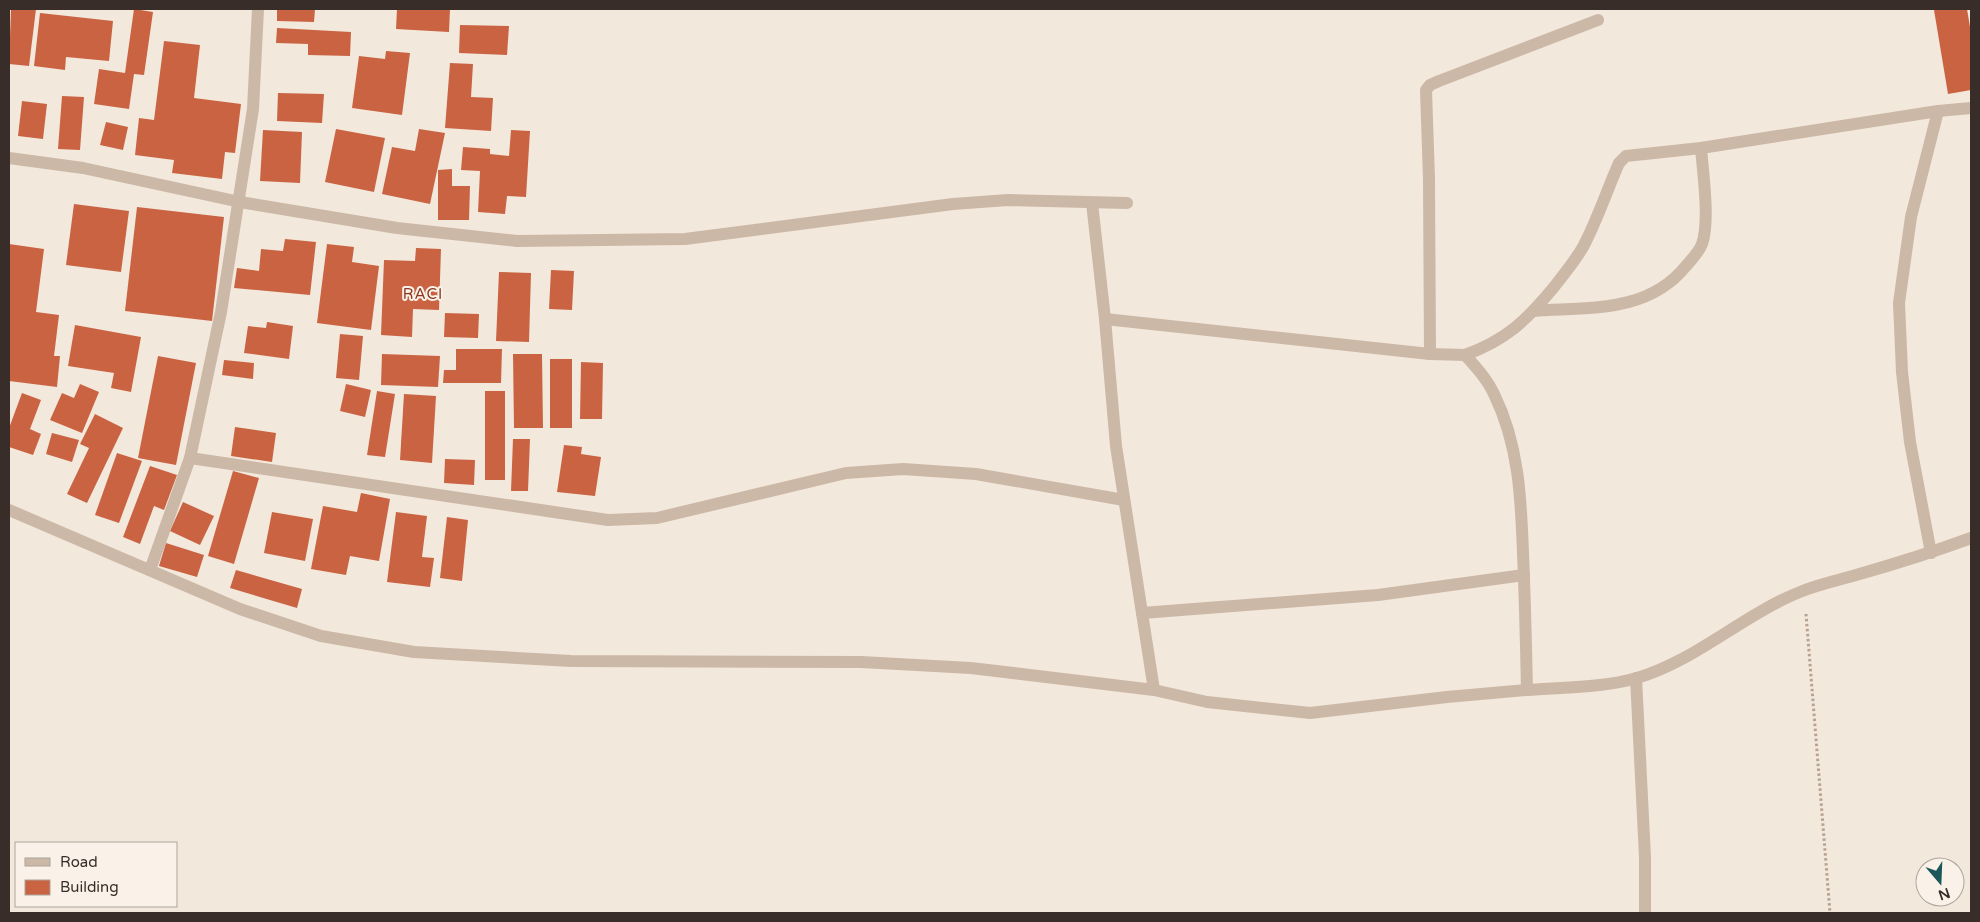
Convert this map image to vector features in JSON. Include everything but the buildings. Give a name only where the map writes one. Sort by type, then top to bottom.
[{"type":"street","points":[[150,570],[190,458],[221,312],[240,202],[253,108],[258,9]]},
{"type":"street","points":[[1430,354],[1429,179],[1426,90],[1430,85],[1439,81],[1598,20]]},
{"type":"street","points":[[1105,319],[1430,354],[1465,355],[1488,346],[1516,328],[1534,311],[1569,268],[1583,246],[1621,159],[1632,155],[1701,148],[1938,111],[1971,108]]},
{"type":"street","points":[[1931,553],[1910,442],[1902,372],[1899,303],[1911,217],[1938,111]]},
{"type":"street","points":[[1534,311],[1620,306],[1644,298],[1662,289],[1680,274],[1702,244],[1705,224],[1701,148]]},
{"type":"street","points":[[9,158],[83,168],[240,202],[398,228],[517,241],[685,239],[953,204],[1008,200],[1127,203]]},
{"type":"street","points":[[1092,203],[1105,319],[1116,446],[1154,690]]},
{"type":"street","points":[[1465,355],[1480,372],[1494,393],[1509,431],[1518,472],[1524,575],[1527,690]]},
{"type":"street","points":[[190,458],[608,520],[657,518],[846,473],[903,469],[976,474],[1124,500]]},
{"type":"street","points":[[9,510],[240,609],[321,636],[414,652],[570,661],[798,660],[971,668],[1154,690],[1207,702],[1310,713],[1601,684],[1636,678],[1661,668],[1700,648],[1750,618],[1804,591],[1931,553],[1971,538]]},
{"type":"street","points":[[1142,613],[1378,595],[1524,575]]},
{"type":"street","points":[[1636,678],[1646,857],[1645,913]]},
{"type":"path","points":[[1804,591],[1830,913]]},
{"type":"district","name":"RACI","points":[[423,294]]}]
